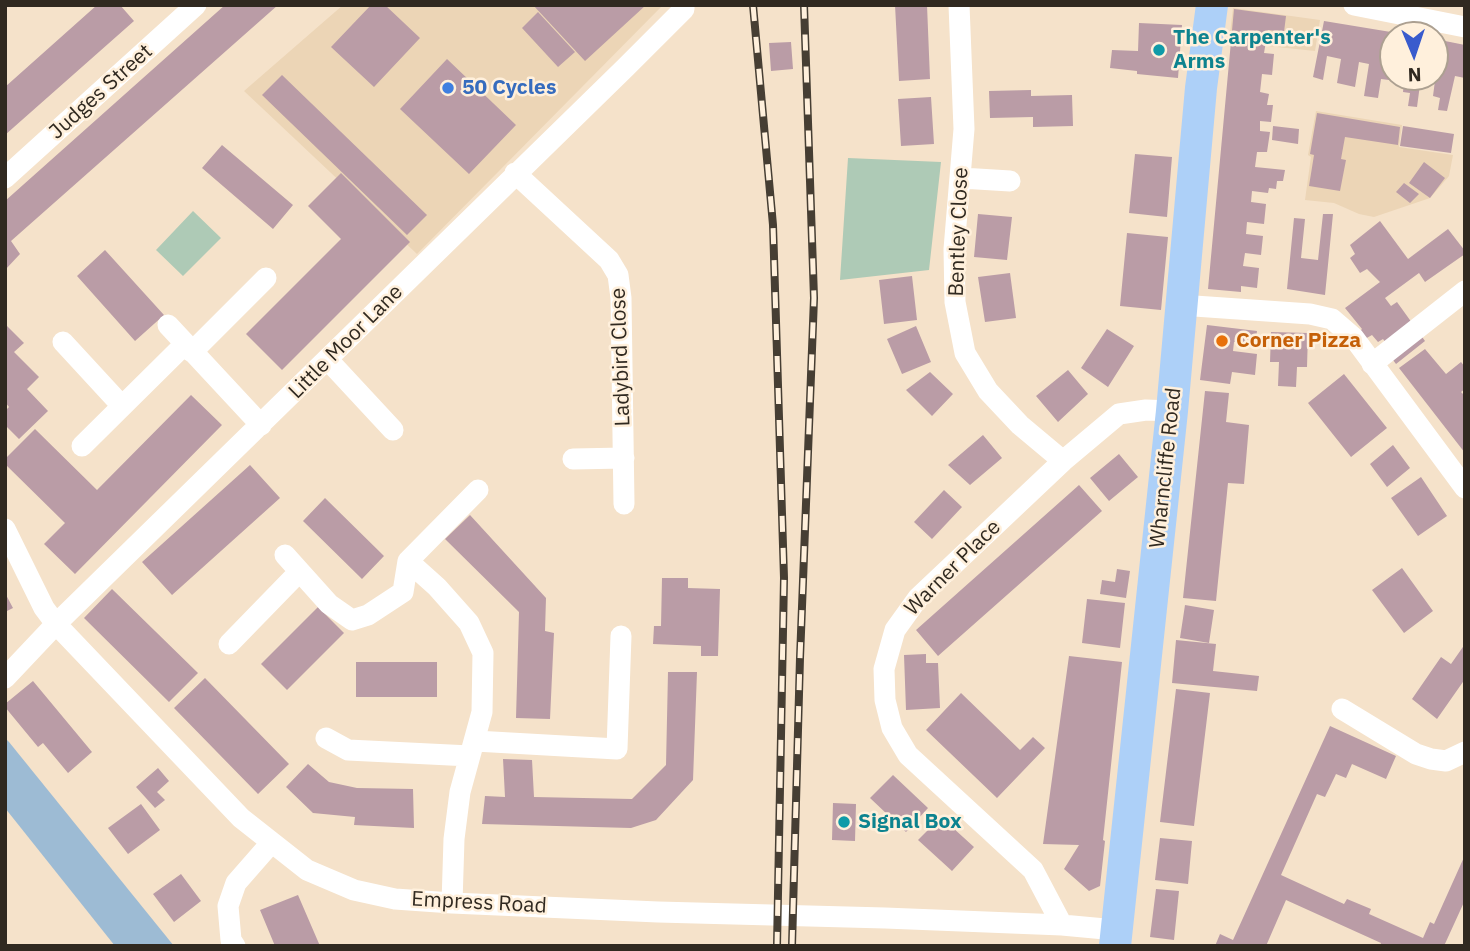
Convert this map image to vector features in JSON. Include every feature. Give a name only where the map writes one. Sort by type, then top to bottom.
[{"type":"main road","name":"Wharncliffe Road","points":[[1116,938],[1172,411],[1201,88],[1212,5]]},
{"type":"street","name":"Judges Street","points":[[5,178],[196,5]]},
{"type":"street","name":"Little Moor Lane","points":[[5,678],[55,624],[675,19],[684,9],[684,5]]},
{"type":"street","name":"Bentley Close","points":[[959,5],[964,129],[954,249],[955,302],[965,353],[988,391],[1020,425],[1063,461]]},
{"type":"street","points":[[1354,5],[1465,27]]},
{"type":"street","name":"Ladybird Close","points":[[515,173],[609,260],[618,275],[621,290],[624,503]]},
{"type":"street","points":[[961,177],[1010,181]]},
{"type":"street","points":[[82,446],[122,406],[266,278]]},
{"type":"street","points":[[1372,363],[1465,291]]},
{"type":"street","points":[[1180,306],[1310,314],[1332,319],[1354,338],[1465,488]]},
{"type":"street","points":[[168,325],[261,425]]},
{"type":"street","points":[[63,342],[122,406]]},
{"type":"street","points":[[328,360],[393,430]]},
{"type":"street","name":"Warner Place","points":[[1062,925],[1033,870],[908,755],[892,728],[885,700],[884,669],[895,630],[918,598],[1063,461],[1119,414],[1146,410],[1172,411]]},
{"type":"street","points":[[573,459],[624,458]]},
{"type":"street","points":[[285,555],[329,604],[352,620],[368,615],[402,592],[408,561],[478,490]]},
{"type":"street","name":"Empress Road","points":[[5,529],[44,608],[55,624],[242,818],[307,870],[354,890],[395,899],[452,903],[1062,925],[1116,938]]},
{"type":"street","points":[[408,561],[437,587],[469,623],[483,653],[482,712],[458,804],[452,903]]},
{"type":"street","points":[[229,643],[299,572]]},
{"type":"street","points":[[326,738],[348,750],[617,749],[621,636]]},
{"type":"street","points":[[1342,709],[1416,754],[1446,761],[1465,752]]},
{"type":"street","points":[[235,946],[231,940],[228,906],[236,883],[271,843]]},
{"type":"shaded area","points":[[343,5],[663,5],[417,254],[244,91]]},
{"type":"shaded area","points":[[1233,8],[1320,20],[1315,51],[1229,42]]},
{"type":"shaded area","points":[[1316,111],[1402,125],[1399,147],[1453,155],[1449,176],[1430,198],[1374,217],[1359,214],[1334,203],[1305,200],[1311,157],[1308,155]]},
{"type":"green space","points":[[848,158],[941,162],[929,270],[840,280]]},
{"type":"green space","points":[[193,211],[221,238],[183,276],[156,250]]},
{"type":"water","points":[[5,738],[174,946],[115,946],[5,808]]},
{"type":"building","points":[[97,5],[120,5],[134,21],[5,135],[5,87]]},
{"type":"building","points":[[225,5],[278,5],[11,241],[20,254],[5,270],[5,201]]},
{"type":"building","points":[[371,5],[385,5],[420,38],[374,87],[331,47]]},
{"type":"building","points":[[533,5],[646,5],[585,61]]},
{"type":"building","points":[[895,5],[927,5],[930,79],[899,81]]},
{"type":"building","points":[[1234,9],[1286,16],[1284,32],[1268,30],[1264,53],[1274,54],[1272,75],[1262,74],[1260,92],[1269,94],[1267,105],[1273,105],[1271,122],[1260,121],[1260,131],[1270,132],[1267,152],[1257,152],[1255,167],[1285,170],[1283,181],[1277,181],[1276,189],[1269,188],[1268,193],[1252,191],[1251,202],[1266,204],[1264,224],[1247,222],[1246,234],[1263,236],[1261,255],[1245,253],[1243,266],[1259,268],[1257,288],[1241,286],[1241,292],[1208,289]]},
{"type":"building","points":[[538,12],[575,52],[558,67],[522,28]]},
{"type":"building","points":[[1324,21],[1379,30],[1378,98],[1364,96],[1369,64],[1359,62],[1355,87],[1337,83],[1341,59],[1327,56],[1323,80],[1313,77]]},
{"type":"building","name":"The Carpenter's Arms","points":[[1139,23],[1182,25],[1178,78],[1110,68],[1112,50],[1138,51]]},
{"type":"building","points":[[1274,36],[1285,36],[1284,46],[1273,45]]},
{"type":"building","points":[[791,42],[793,69],[771,71],[769,43]]},
{"type":"building","points":[[1449,42],[1465,45],[1465,78],[1455,76],[1447,111],[1438,110],[1440,98],[1433,96],[1434,91],[1449,91]]},
{"type":"building","points":[[447,59],[516,125],[469,174],[400,109]]},
{"type":"building","points":[[282,75],[427,215],[407,235],[262,95]]},
{"type":"building","points":[[1031,90],[1031,96],[1072,95],[1073,126],[1033,127],[1033,117],[990,118],[989,91]]},
{"type":"building","points":[[1419,91],[1417,107],[1408,106],[1410,93],[1403,92]]},
{"type":"building","points":[[931,97],[934,144],[901,146],[898,99]]},
{"type":"building","points":[[1317,113],[1400,127],[1398,145],[1345,137],[1341,159],[1346,160],[1340,191],[1309,186],[1314,155],[1310,154]]},
{"type":"building","points":[[1273,126],[1299,129],[1298,144],[1272,140]]},
{"type":"building","points":[[1403,126],[1454,134],[1451,153],[1400,146]]},
{"type":"building","points":[[222,145],[293,205],[273,229],[202,168]]},
{"type":"building","points":[[1135,154],[1172,157],[1167,217],[1129,213]]},
{"type":"building","points":[[1424,162],[1445,178],[1430,198],[1409,183]]},
{"type":"building","points":[[341,173],[410,242],[282,370],[246,334],[341,239],[308,206]]},
{"type":"building","points":[[1404,183],[1419,194],[1410,203],[1396,192]]},
{"type":"building","points":[[978,214],[1012,217],[1007,260],[974,257]]},
{"type":"building","points":[[1323,214],[1333,214],[1325,295],[1287,289],[1294,218],[1305,219],[1301,258],[1318,260]]},
{"type":"building","points":[[1380,221],[1408,259],[1448,229],[1465,251],[1465,254],[1425,282],[1419,273],[1385,298],[1391,306],[1397,302],[1425,341],[1396,364],[1393,360],[1396,357],[1383,339],[1378,342],[1372,335],[1365,339],[1359,332],[1362,329],[1345,308],[1380,282],[1367,269],[1360,273],[1350,258],[1355,254],[1350,245]]},
{"type":"building","points":[[1127,233],[1168,237],[1161,310],[1120,306]]},
{"type":"building","points":[[105,250],[164,315],[135,341],[77,276]]},
{"type":"building","points":[[1010,273],[1016,318],[985,322],[978,277]]},
{"type":"building","points":[[912,276],[917,320],[884,324],[879,280]]},
{"type":"building","points":[[1207,325],[1257,331],[1255,345],[1234,342],[1233,351],[1257,354],[1255,375],[1232,372],[1230,384],[1200,380]]},
{"type":"building","points":[[7,326],[24,343],[14,352],[39,377],[27,389],[48,411],[19,439],[5,425],[5,411],[9,407],[5,402]]},
{"type":"building","points":[[916,326],[931,362],[902,374],[887,339]]},
{"type":"building","points":[[1107,329],[1134,346],[1108,387],[1081,368]]},
{"type":"building","points":[[1271,332],[1308,333],[1307,367],[1297,367],[1296,387],[1278,386],[1279,362],[1270,362]]},
{"type":"building","points":[[1425,349],[1446,374],[1461,362],[1465,367],[1465,389],[1461,392],[1465,396],[1465,453],[1399,368]]},
{"type":"building","points":[[1068,370],[1088,394],[1058,422],[1036,396]]},
{"type":"building","points":[[930,372],[953,394],[932,416],[906,390]]},
{"type":"building","points":[[1344,374],[1387,428],[1351,457],[1308,403]]},
{"type":"building","points":[[1205,391],[1229,393],[1226,422],[1249,425],[1244,484],[1228,483],[1216,601],[1183,598]]},
{"type":"building","points":[[191,395],[222,425],[75,574],[44,544],[65,523],[5,464],[5,459],[35,429],[97,490]]},
{"type":"building","points":[[983,435],[1002,458],[970,485],[948,465]]},
{"type":"building","points":[[1393,445],[1410,468],[1387,487],[1370,464]]},
{"type":"building","points":[[1119,454],[1138,477],[1109,501],[1090,478]]},
{"type":"building","points":[[250,465],[280,498],[172,595],[142,562]]},
{"type":"building","points":[[1421,477],[1447,516],[1418,536],[1391,498]]},
{"type":"building","points":[[1079,485],[1102,511],[938,656],[916,630]]},
{"type":"building","points":[[944,490],[962,507],[932,539],[914,522]]},
{"type":"building","points":[[325,498],[384,556],[362,579],[303,521]]},
{"type":"building","points":[[470,515],[546,598],[545,631],[554,633],[550,719],[516,718],[519,612],[445,539]]},
{"type":"building","points":[[1402,568],[1433,611],[1404,633],[1372,590]]},
{"type":"building","points":[[1117,569],[1130,571],[1126,598],[1100,594],[1102,580],[1115,582]]},
{"type":"building","points":[[662,578],[688,578],[688,588],[720,589],[718,656],[701,656],[701,646],[653,644],[654,626],[661,626]]},
{"type":"building","points":[[112,589],[198,673],[169,702],[84,618]]},
{"type":"building","points":[[5,593],[13,608],[5,612]]},
{"type":"building","points":[[1087,599],[1125,603],[1120,648],[1082,643]]},
{"type":"building","points":[[1185,605],[1214,610],[1209,643],[1180,638]]},
{"type":"building","points":[[318,607],[344,633],[287,690],[261,664]]},
{"type":"building","points":[[1176,640],[1216,644],[1213,671],[1259,676],[1257,691],[1172,683]]},
{"type":"building","points":[[1465,644],[1465,679],[1437,719],[1412,699],[1441,657],[1451,664]]},
{"type":"building","points":[[926,654],[926,663],[938,663],[940,708],[906,710],[904,655]]},
{"type":"building","points":[[1069,656],[1122,662],[1100,886],[1089,891],[1064,869],[1079,845],[1043,844]]},
{"type":"building","points":[[356,662],[437,662],[437,697],[356,697]]},
{"type":"building","points":[[668,672],[697,672],[693,780],[656,820],[631,828],[482,824],[485,796],[505,797],[503,759],[532,760],[534,797],[632,799],[666,765]]},
{"type":"building","points":[[205,678],[289,764],[258,794],[174,708]]},
{"type":"building","points":[[33,681],[92,752],[68,773],[43,743],[38,747],[5,707],[5,704]]},
{"type":"building","points":[[1176,689],[1210,693],[1194,826],[1160,822]]},
{"type":"building","points":[[961,693],[1020,750],[1033,737],[1045,748],[997,798],[926,730]]},
{"type":"building","points":[[1330,726],[1396,756],[1386,779],[1352,764],[1346,778],[1336,774],[1325,797],[1317,794],[1281,875],[1344,904],[1347,899],[1371,909],[1369,914],[1423,938],[1430,922],[1434,924],[1465,855],[1465,900],[1444,946],[1380,946],[1381,943],[1286,900],[1266,946],[1215,946],[1220,934],[1233,940]]},
{"type":"building","points":[[308,764],[329,782],[357,788],[413,789],[414,828],[354,825],[355,817],[313,813],[286,787]]},
{"type":"building","points":[[158,768],[169,781],[157,792],[165,800],[155,808],[136,787]]},
{"type":"building","points":[[893,775],[928,808],[906,832],[870,798]]},
{"type":"building","name":"Signal Box","points":[[833,803],[856,804],[855,841],[832,840]]},
{"type":"building","points":[[141,804],[160,830],[128,854],[108,828]]},
{"type":"building","points":[[941,817],[974,847],[952,871],[918,840]]},
{"type":"building","points":[[1160,838],[1192,841],[1188,884],[1155,880]]},
{"type":"building","points":[[181,874],[201,901],[174,922],[153,894]]},
{"type":"building","points":[[1156,889],[1179,891],[1174,940],[1150,937]]},
{"type":"building","points":[[298,895],[320,946],[275,946],[260,910]]},
{"type":"railway","points":[[753,5],[773,225],[784,578],[777,946]]},
{"type":"railway","points":[[792,946],[814,298],[804,5]]},
{"type":"place","name":"The Carpenter's Arms","points":[[1159,50]]},
{"type":"place","name":"50 Cycles","points":[[448,88]]},
{"type":"place","name":"Corner Pizza","points":[[1222,341]]},
{"type":"place","name":"Signal Box","points":[[844,822]]}]
